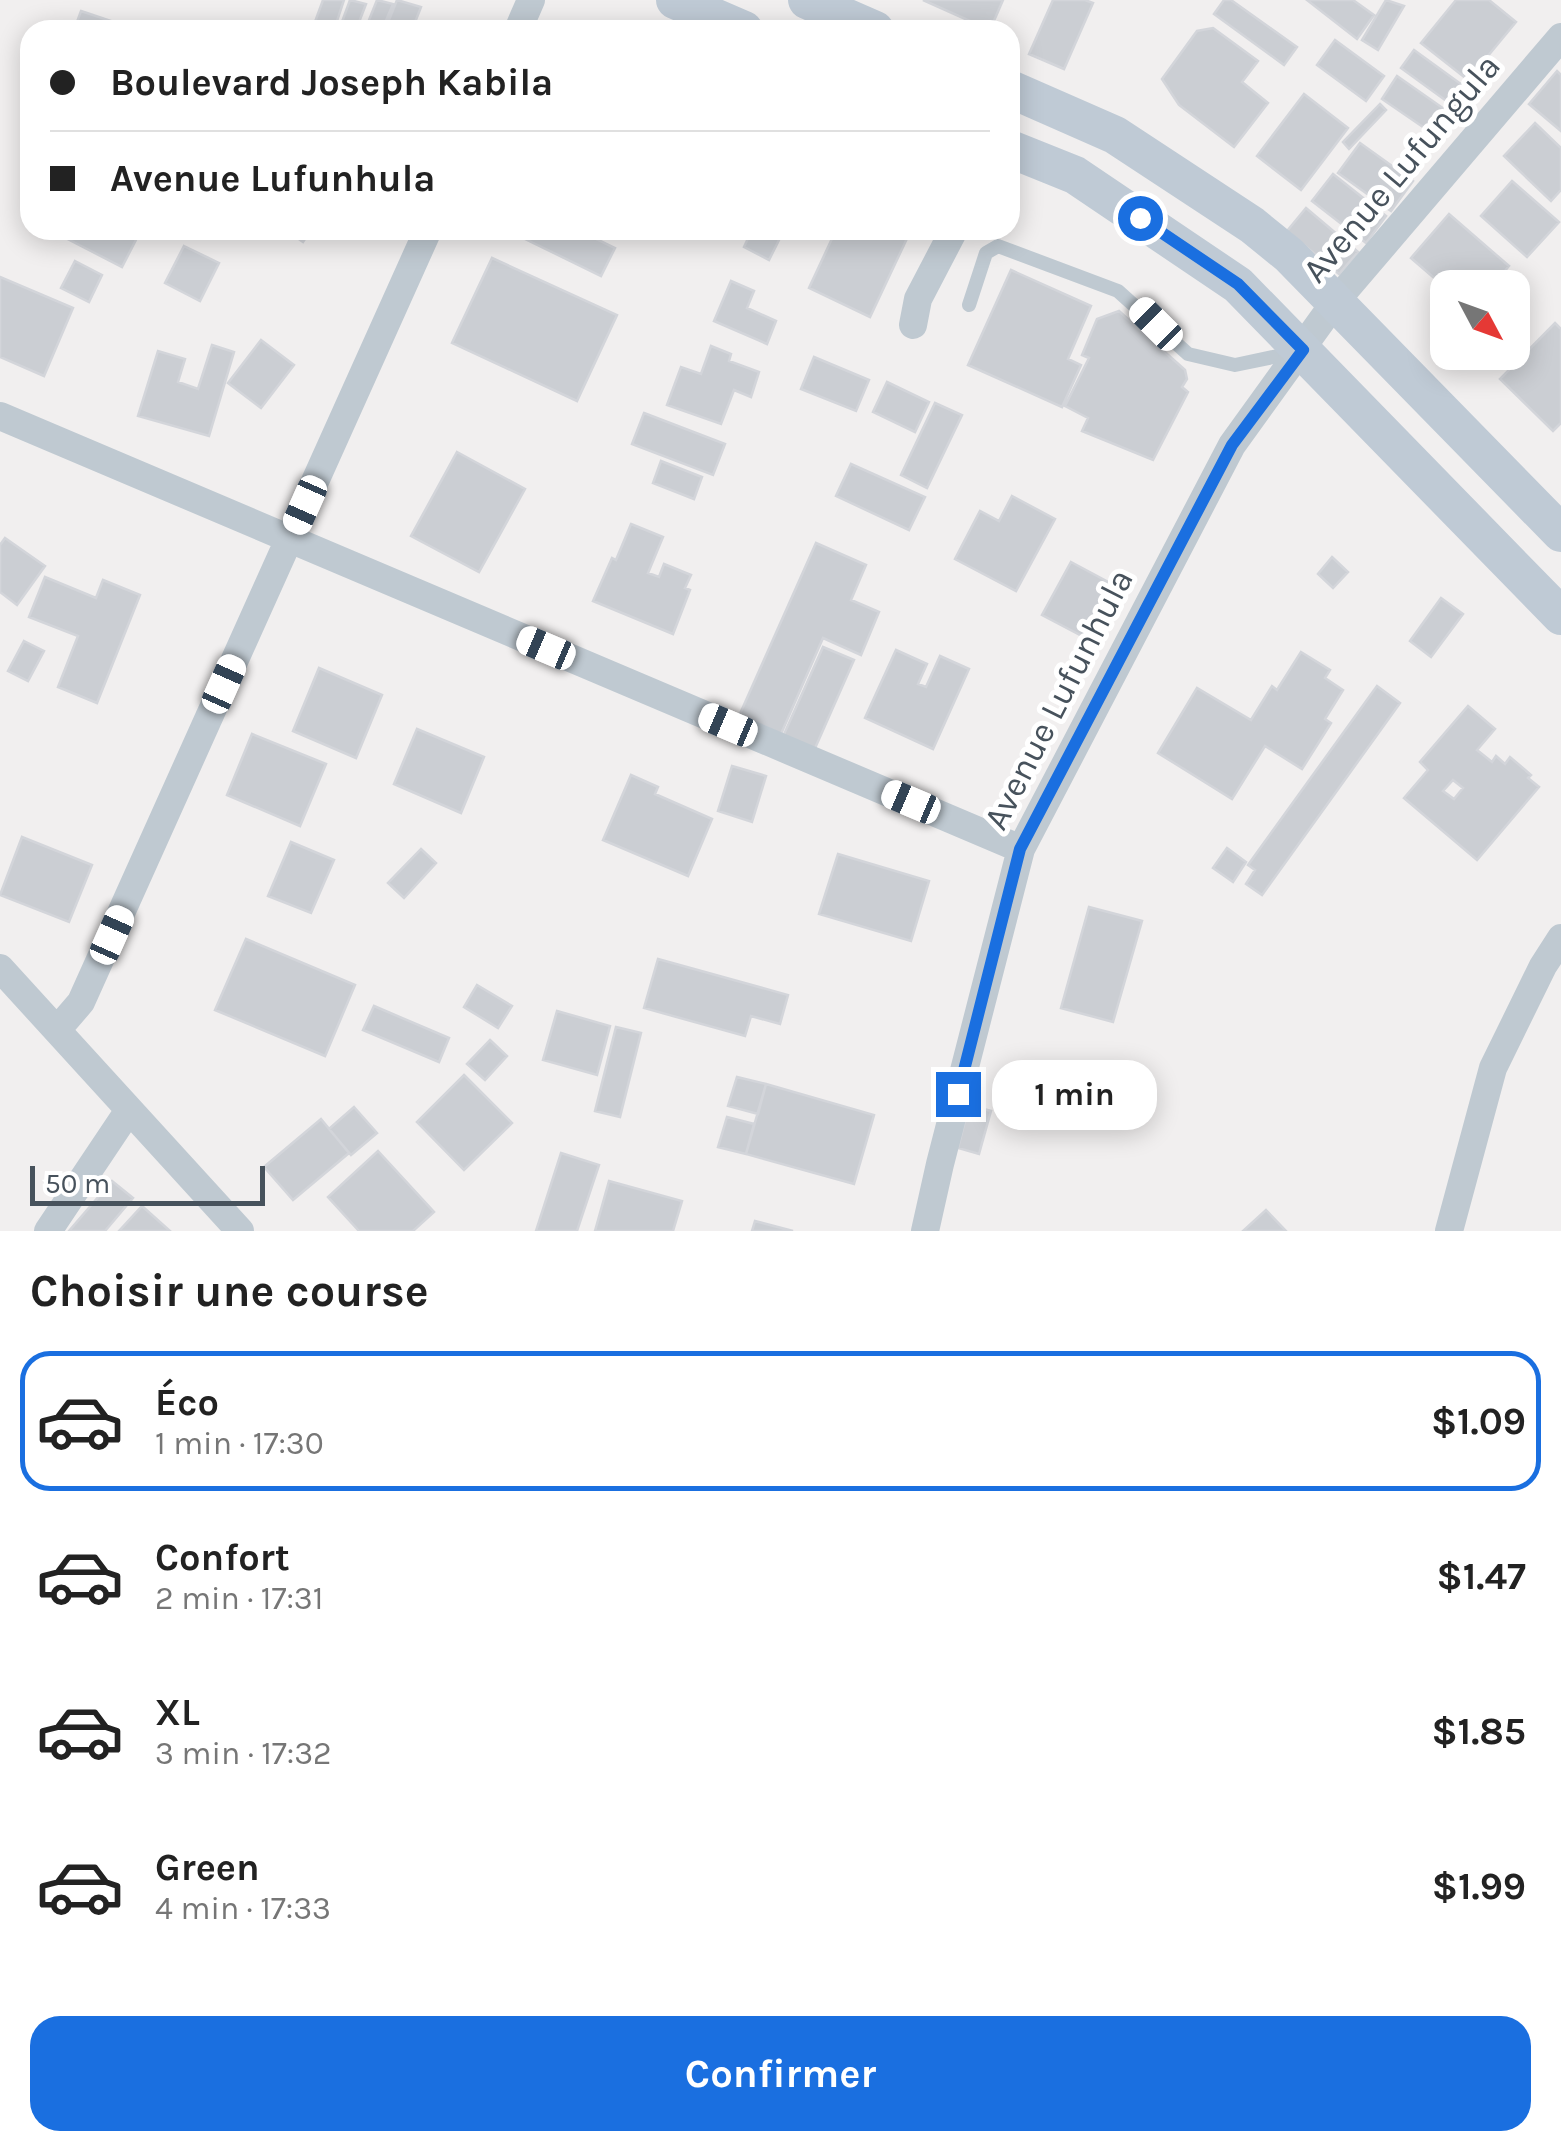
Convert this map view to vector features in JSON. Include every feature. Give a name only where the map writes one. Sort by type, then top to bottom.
[{"type":"street","points":[[675,0],[721,20]]},
{"type":"street","points":[[807,0],[852,20]]},
{"type":"street","name":"Avenue Lufungula","points":[[1303,350],[1335,302],[1561,37]]},
{"type":"street","points":[[1020,94],[1115,135],[1252,225],[1289,255],[1561,533]]},
{"type":"street","points":[[1020,153],[1075,176],[1238,284],[1561,616]]},
{"type":"street","points":[[57,1030],[81,1002],[424,240]]},
{"type":"street","points":[[913,325],[918,298],[949,240]]},
{"type":"street","name":"Avenue Lufunhula","points":[[925,1231],[1020,849],[1232,445],[1303,350]]},
{"type":"street","points":[[0,416],[1020,849]]},
{"type":"street","points":[[1449,1231],[1493,1068],[1561,938]]},
{"type":"street","points":[[0,968],[240,1231]]},
{"type":"street","points":[[48,1231],[130,1110]]},
{"type":"lane","points":[[969,305],[986,253],[998,246],[1118,291],[1188,354],[1235,365],[1303,350]]},
{"type":"building","points":[[323,0],[344,0],[337,20],[316,20]]},
{"type":"building","points":[[350,0],[366,4],[360,20],[343,20]]},
{"type":"building","points":[[377,0],[393,4],[386,20],[369,20]]},
{"type":"building","points":[[397,0],[421,7],[416,20],[389,20]]},
{"type":"building","points":[[923,0],[1003,0],[994,20],[968,20]]},
{"type":"building","points":[[1053,0],[1093,3],[1064,69],[1029,54]]},
{"type":"building","points":[[1224,0],[1231,0],[1297,47],[1284,65],[1214,14]]},
{"type":"building","points":[[1307,0],[1353,0],[1374,15],[1357,39]]},
{"type":"building","points":[[1386,0],[1404,6],[1378,50],[1362,40]]},
{"type":"building","points":[[1456,0],[1489,0],[1516,22],[1468,80],[1421,43]]},
{"type":"building","points":[[81,11],[108,20],[78,20]]},
{"type":"building","points":[[1213,28],[1258,61],[1242,82],[1268,103],[1234,147],[1179,105],[1162,79],[1197,31]]},
{"type":"building","points":[[1335,40],[1384,76],[1366,101],[1317,65]]},
{"type":"building","points":[[1414,50],[1476,95],[1463,113],[1401,68]]},
{"type":"building","points":[[1557,71],[1561,75],[1561,131],[1529,104]]},
{"type":"building","points":[[1397,76],[1457,118],[1442,140],[1382,99]]},
{"type":"building","points":[[1304,94],[1348,128],[1301,190],[1257,156]]},
{"type":"building","points":[[1380,104],[1386,110],[1349,149],[1343,142]]},
{"type":"building","points":[[1535,123],[1561,148],[1561,190],[1551,201],[1504,156]]},
{"type":"building","points":[[1360,143],[1413,181],[1391,211],[1338,173]]},
{"type":"building","points":[[1333,174],[1386,216],[1366,243],[1312,201]]},
{"type":"building","points":[[1512,181],[1559,222],[1527,257],[1481,216]]},
{"type":"building","points":[[1306,208],[1358,252],[1339,274],[1287,231]]},
{"type":"building","points":[[1449,214],[1509,266],[1506,270],[1430,270],[1430,274],[1411,258]]},
{"type":"building","points":[[69,240],[136,240],[122,267]]},
{"type":"building","points":[[527,240],[598,240],[615,248],[601,276]]},
{"type":"building","points":[[747,240],[779,240],[769,260],[744,247]]},
{"type":"building","points":[[831,240],[906,240],[870,317],[809,288]]},
{"type":"building","points":[[184,246],[219,263],[200,301],[165,283]]},
{"type":"building","points":[[492,258],[617,315],[577,401],[452,343]]},
{"type":"building","points":[[75,261],[102,275],[89,302],[61,288]]},
{"type":"building","points":[[1011,270],[1091,306],[1068,359],[1081,365],[1062,407],[968,365]]},
{"type":"building","points":[[0,277],[73,308],[44,376],[0,357]]},
{"type":"building","points":[[731,281],[754,291],[747,308],[776,321],[767,344],[714,321]]},
{"type":"building","points":[[1119,311],[1185,370],[1187,379],[1182,387],[1188,392],[1153,460],[1082,431],[1088,418],[1065,406],[1089,358],[1082,355],[1097,319]]},
{"type":"building","points":[[1555,323],[1561,329],[1561,423],[1553,431],[1500,379],[1509,370],[1530,370],[1530,348]]},
{"type":"building","points":[[261,340],[294,365],[261,408],[228,383]]},
{"type":"building","points":[[212,345],[234,352],[209,436],[138,416],[158,351],[185,359],[178,382],[198,389]]},
{"type":"building","points":[[711,346],[731,354],[729,361],[759,372],[751,397],[734,390],[721,424],[667,405],[681,367],[701,374]]},
{"type":"building","points":[[814,357],[869,380],[856,411],[801,389]]},
{"type":"building","points":[[887,382],[929,402],[915,432],[873,412]]},
{"type":"building","points":[[935,403],[962,415],[927,488],[901,475]]},
{"type":"building","points":[[644,413],[725,444],[713,475],[632,444]]},
{"type":"building","points":[[457,452],[525,489],[479,572],[411,536]]},
{"type":"building","points":[[661,461],[702,477],[694,499],[653,483]]},
{"type":"building","points":[[851,464],[925,497],[909,530],[836,496]]},
{"type":"building","points":[[1012,496],[1055,519],[1016,591],[955,559],[980,511],[999,521]]},
{"type":"building","points":[[631,524],[663,537],[648,573],[659,577],[664,564],[691,575],[685,588],[690,590],[673,634],[593,601]]},
{"type":"building","points":[[5,538],[45,566],[17,605],[0,592],[0,545]]},
{"type":"building","points":[[816,543],[866,565],[851,600],[879,612],[861,655],[823,638],[777,743],[735,725]]},
{"type":"building","points":[[1332,557],[1348,572],[1333,588],[1318,574]]},
{"type":"building","points":[[1071,562],[1112,584],[1084,637],[1042,615]]},
{"type":"building","points":[[45,577],[96,598],[103,580],[140,595],[97,703],[58,687],[78,636],[29,617]]},
{"type":"building","points":[[1441,598],[1463,614],[1431,657],[1410,641]]},
{"type":"building","points":[[24,641],[44,651],[28,681],[8,671]]},
{"type":"building","points":[[823,647],[854,660],[812,755],[781,741]]},
{"type":"building","points":[[896,650],[927,664],[918,684],[926,687],[940,656],[969,669],[933,749],[865,718]]},
{"type":"building","points":[[1301,652],[1330,670],[1325,678],[1343,690],[1325,719],[1331,723],[1302,769],[1265,746],[1232,799],[1158,753],[1197,688],[1251,720],[1272,686],[1277,690]]},
{"type":"building","points":[[319,668],[382,695],[356,758],[293,731]]},
{"type":"building","points":[[1377,686],[1400,703],[1262,895],[1246,884],[1255,870],[1248,865]]},
{"type":"building","points":[[1468,706],[1495,729],[1477,750],[1492,762],[1496,756],[1505,764],[1510,757],[1539,787],[1477,860],[1404,798],[1428,770],[1420,762]],"holes":[[[1453,780],[1463,788],[1454,799],[1443,791]]]},
{"type":"building","points":[[417,729],[484,757],[461,813],[394,784]]},
{"type":"building","points":[[252,734],[326,764],[300,826],[227,795]]},
{"type":"building","points":[[732,766],[766,776],[752,822],[718,811]]},
{"type":"building","points":[[631,775],[658,787],[655,794],[712,819],[688,876],[603,840]]},
{"type":"building","points":[[22,837],[92,865],[69,922],[0,895]]},
{"type":"building","points":[[291,842],[334,860],[311,913],[268,896]]},
{"type":"building","points":[[1227,848],[1246,862],[1233,882],[1213,868]]},
{"type":"building","points":[[421,849],[436,863],[404,898],[388,883]]},
{"type":"building","points":[[838,854],[929,881],[911,941],[819,914]]},
{"type":"building","points":[[1089,907],[1142,921],[1113,1022],[1061,1008]]},
{"type":"building","points":[[246,939],[355,985],[325,1056],[215,1010]]},
{"type":"building","points":[[658,959],[788,995],[780,1024],[751,1016],[745,1036],[644,1008]]},
{"type":"building","points":[[477,985],[512,1006],[498,1028],[464,1007]]},
{"type":"building","points":[[374,1006],[449,1038],[439,1062],[363,1030]]},
{"type":"building","points":[[557,1011],[610,1026],[597,1075],[543,1060]]},
{"type":"building","points":[[616,1027],[641,1033],[620,1117],[595,1111]]},
{"type":"building","points":[[490,1040],[507,1056],[485,1080],[467,1064]]},
{"type":"building","points":[[464,1075],[512,1123],[464,1170],[417,1122]]},
{"type":"building","points":[[737,1077],[766,1084],[758,1114],[728,1106]]},
{"type":"building","points":[[766,1084],[874,1115],[854,1184],[746,1154]]},
{"type":"building","points":[[969,1105],[991,1111],[979,1154],[958,1148]]},
{"type":"building","points":[[354,1107],[377,1133],[351,1155],[329,1129]]},
{"type":"building","points":[[727,1117],[754,1124],[746,1154],[718,1147]]},
{"type":"building","points":[[321,1119],[349,1153],[293,1200],[264,1167]]},
{"type":"building","points":[[378,1151],[434,1212],[413,1231],[359,1231],[328,1197]]},
{"type":"building","points":[[561,1153],[599,1165],[577,1231],[536,1231]]},
{"type":"building","points":[[112,1181],[133,1198],[105,1231],[69,1231]]},
{"type":"building","points":[[609,1181],[682,1201],[673,1231],[595,1231]]},
{"type":"building","points":[[142,1206],[170,1231],[119,1231]]},
{"type":"building","points":[[1266,1210],[1286,1231],[1243,1231]]},
{"type":"building","points":[[755,1221],[793,1231],[752,1231]]},
{"type":"route","points":[[958,1094],[1020,849],[1232,445],[1303,350],[1238,284],[1140,218]]}]
